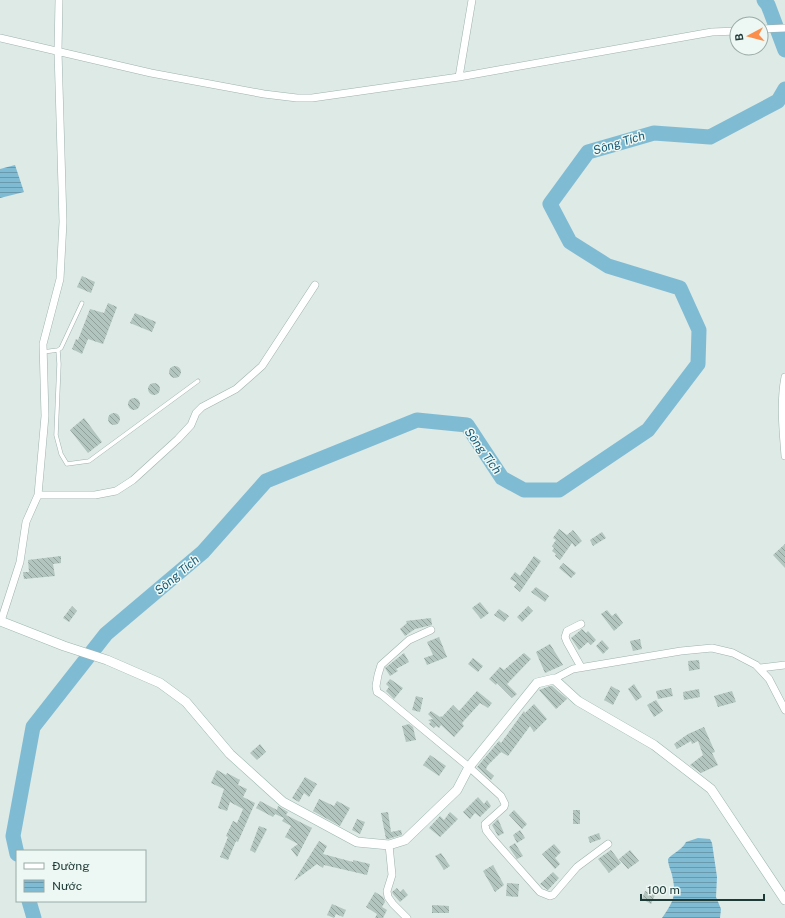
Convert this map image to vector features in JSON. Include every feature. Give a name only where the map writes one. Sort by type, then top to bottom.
[{"type":"street","points":[[59,0],[58,51],[63,222],[60,279],[42,344],[45,416],[38,495],[26,522],[20,562],[0,621],[64,646],[107,660],[160,683],[186,702],[230,754],[284,802],[356,842],[389,844],[405,840],[457,790],[469,767],[537,683],[554,679],[566,671],[681,651],[712,648],[733,653],[760,668],[769,679],[785,710]]},
{"type":"street","points":[[459,77],[472,0]]},
{"type":"street","points":[[769,29],[785,28]]},
{"type":"street","points":[[0,38],[151,73],[264,94],[297,98],[335,95],[459,77],[712,32],[729,31]]},
{"type":"street","points":[[38,495],[94,495],[116,491],[133,480],[191,425],[196,412],[202,407],[236,389],[262,366],[315,285]]},
{"type":"street","points":[[785,377],[782,413],[785,456]]},
{"type":"street","points":[[581,624],[567,631],[565,637],[581,668]]},
{"type":"street","points":[[431,630],[409,640],[381,665],[376,686],[377,692],[382,694],[469,767],[504,801],[504,807],[485,824],[486,830],[493,839],[540,892],[546,896],[553,895],[576,868],[608,844]]},
{"type":"street","points":[[760,668],[785,665]]},
{"type":"street","points":[[554,679],[578,701],[654,745],[711,789],[785,900]]},
{"type":"street","points":[[389,844],[392,875],[387,891],[388,897],[407,918]]},
{"type":"lane","points":[[43,352],[58,350],[64,343],[82,303]]},
{"type":"lane","points":[[58,350],[59,364],[56,435],[61,454],[67,464],[89,461],[198,381]]},
{"type":"water","points":[[15,165],[24,192],[0,198],[0,169]]},
{"type":"water","points":[[698,838],[710,839],[712,843],[717,877],[716,897],[721,909],[720,918],[662,918],[671,903],[674,894],[672,873],[668,859],[686,842]]},
{"type":"building","points":[[82,276],[95,282],[91,293],[77,287]]},
{"type":"building","points":[[108,303],[117,307],[103,344],[88,339],[82,354],[72,349],[76,339],[78,340],[90,309],[104,313]]},
{"type":"building","points":[[135,313],[156,322],[152,332],[130,323]]},
{"type":"building","points":[[173,366],[177,366],[181,372],[177,378],[173,378],[169,374],[169,370]]},
{"type":"building","points":[[152,383],[156,383],[160,389],[156,395],[152,395],[148,391],[148,387]]},
{"type":"building","points":[[132,398],[136,398],[140,404],[136,410],[132,410],[128,406],[128,402]]},
{"type":"building","points":[[112,413],[116,413],[120,419],[116,425],[112,425],[108,421],[108,417]]},
{"type":"building","points":[[84,418],[102,442],[88,453],[70,430]]},
{"type":"building","points":[[559,529],[567,535],[573,530],[582,541],[575,547],[572,543],[560,560],[552,551],[554,548],[552,546],[556,540],[553,538]]},
{"type":"building","points":[[602,532],[606,538],[593,546],[590,540]]},
{"type":"building","points":[[785,544],[785,568],[773,555]]},
{"type":"building","points":[[61,556],[61,563],[53,564],[55,576],[24,579],[23,572],[29,572],[28,560]]},
{"type":"building","points":[[534,556],[541,561],[520,592],[514,587],[517,583],[510,579],[515,572],[520,576]]},
{"type":"building","points":[[563,563],[576,573],[571,578],[559,568]]},
{"type":"building","points":[[536,587],[549,596],[545,602],[531,592]]},
{"type":"building","points":[[480,602],[489,613],[481,619],[472,608]]},
{"type":"building","points":[[72,606],[77,611],[69,622],[63,618]]},
{"type":"building","points":[[528,606],[533,611],[522,622],[517,617]]},
{"type":"building","points":[[499,609],[509,616],[504,622],[494,615]]},
{"type":"building","points":[[607,610],[612,616],[616,613],[623,623],[614,631],[601,614]]},
{"type":"building","points":[[431,618],[432,625],[415,629],[405,636],[400,629],[407,623],[406,621]]},
{"type":"building","points":[[582,629],[586,633],[588,631],[596,640],[591,645],[588,642],[579,650],[571,638]]},
{"type":"building","points":[[439,637],[447,657],[427,665],[424,658],[433,655],[427,642]]},
{"type":"building","points":[[640,639],[642,649],[633,651],[630,641]]},
{"type":"building","points":[[602,640],[609,648],[603,654],[596,646]]},
{"type":"building","points":[[550,644],[563,665],[545,673],[536,652]]},
{"type":"building","points":[[404,653],[409,662],[396,669],[398,671],[390,676],[385,668]]},
{"type":"building","points":[[524,653],[531,659],[507,684],[517,694],[512,698],[497,683],[496,685],[489,679],[500,667],[504,670]]},
{"type":"building","points":[[473,658],[483,666],[478,672],[468,664]]},
{"type":"building","points":[[699,660],[700,669],[689,671],[688,661]]},
{"type":"building","points":[[390,679],[403,688],[394,699],[386,691],[389,687],[386,684]]},
{"type":"building","points":[[634,684],[642,697],[636,701],[628,689]]},
{"type":"building","points":[[552,686],[567,699],[556,709],[539,690]]},
{"type":"building","points":[[611,686],[620,691],[613,705],[604,700]]},
{"type":"building","points":[[671,688],[673,696],[658,699],[656,691]]},
{"type":"building","points":[[699,689],[700,697],[684,700],[683,692]]},
{"type":"building","points":[[477,691],[492,703],[488,708],[480,703],[462,723],[464,726],[454,737],[441,725],[439,728],[436,726],[434,728],[429,724],[431,722],[428,720],[433,719],[428,714],[431,711],[440,717],[442,716],[441,718],[453,705],[459,711]]},
{"type":"building","points":[[732,691],[736,702],[718,707],[714,696]]},
{"type":"building","points":[[416,696],[423,698],[420,712],[412,710]]},
{"type":"building","points":[[656,700],[663,711],[654,717],[647,705]]},
{"type":"building","points":[[534,704],[547,719],[534,732],[530,726],[508,756],[501,752],[488,765],[486,769],[494,776],[491,780],[477,767],[499,741],[501,743],[524,711],[525,713]]},
{"type":"building","points":[[409,724],[413,727],[416,740],[406,742],[402,726]]},
{"type":"building","points":[[704,727],[715,752],[712,753],[718,765],[701,773],[690,765],[703,755],[698,741],[692,744],[691,741],[677,749],[674,744],[688,734]]},
{"type":"building","points":[[260,744],[266,752],[257,760],[250,753]]},
{"type":"building","points":[[430,755],[446,766],[439,776],[423,765]]},
{"type":"building","points":[[217,770],[226,775],[227,773],[240,780],[238,785],[247,789],[243,797],[255,803],[238,842],[236,841],[228,860],[220,857],[228,837],[226,836],[233,821],[237,823],[243,809],[230,802],[227,811],[218,808],[224,789],[211,783]]},
{"type":"building","points":[[305,777],[317,784],[309,797],[304,793],[299,802],[292,798]]},
{"type":"building","points":[[478,797],[484,804],[487,800],[491,806],[480,817],[475,813],[470,819],[463,812]]},
{"type":"building","points":[[319,799],[334,806],[337,801],[350,808],[340,826],[313,811]]},
{"type":"building","points":[[260,801],[277,810],[278,806],[288,812],[286,815],[312,828],[297,857],[291,849],[298,844],[285,837],[291,826],[282,821],[284,818],[275,814],[273,817],[256,808]]},
{"type":"building","points":[[514,810],[527,824],[522,829],[509,815]]},
{"type":"building","points":[[573,810],[580,810],[580,824],[573,824]]},
{"type":"building","points":[[388,812],[391,832],[401,830],[402,835],[386,839],[381,813]]},
{"type":"building","points":[[450,812],[458,819],[440,837],[429,828],[440,816],[444,820]]},
{"type":"building","points":[[357,819],[365,822],[360,834],[352,830]]},
{"type":"building","points":[[498,819],[504,833],[498,836],[492,825]]},
{"type":"building","points":[[259,826],[267,829],[255,853],[250,850]]},
{"type":"building","points":[[520,830],[525,838],[517,843],[513,835]]},
{"type":"building","points":[[599,833],[601,839],[590,843],[588,837]]},
{"type":"building","points":[[319,841],[327,846],[323,854],[353,862],[353,860],[370,864],[367,875],[324,865],[323,868],[317,864],[294,881]]},
{"type":"building","points":[[515,843],[523,856],[517,859],[509,847]]},
{"type":"building","points":[[554,844],[561,852],[555,858],[560,864],[555,869],[542,854]]},
{"type":"building","points":[[611,850],[621,863],[609,873],[598,859]]},
{"type":"building","points":[[630,850],[639,861],[628,869],[619,859]]},
{"type":"building","points":[[441,853],[450,866],[444,870],[435,856]]},
{"type":"building","points":[[493,865],[504,885],[495,892],[483,871]]},
{"type":"building","points":[[553,872],[559,878],[548,890],[540,884]]},
{"type":"building","points":[[507,883],[519,884],[518,897],[506,896]]},
{"type":"building","points":[[397,888],[400,892],[403,889],[408,895],[400,902],[392,892]]},
{"type":"building","points":[[645,891],[655,895],[651,904],[642,899]]},
{"type":"building","points":[[375,892],[383,897],[385,902],[382,907],[387,910],[383,918],[375,918],[377,914],[366,907]]},
{"type":"building","points":[[332,904],[346,910],[343,917],[336,914],[334,918],[327,915]]},
{"type":"building","points":[[432,905],[449,906],[449,913],[432,913]]},
{"type":"waterway","name":"Sông Tích","points":[[764,0],[768,5],[785,50]]},
{"type":"waterway","name":"Sông Tích","points":[[16,850],[13,836],[33,727],[106,634],[203,552],[266,481],[417,420],[467,425],[502,478],[524,490],[559,490],[648,430],[698,364],[699,330],[680,288],[608,266],[570,242],[550,204],[588,152],[654,133],[710,137],[778,101],[785,89]]},
{"type":"waterway","name":"Sông Tích","points":[[29,902],[34,918]]}]
